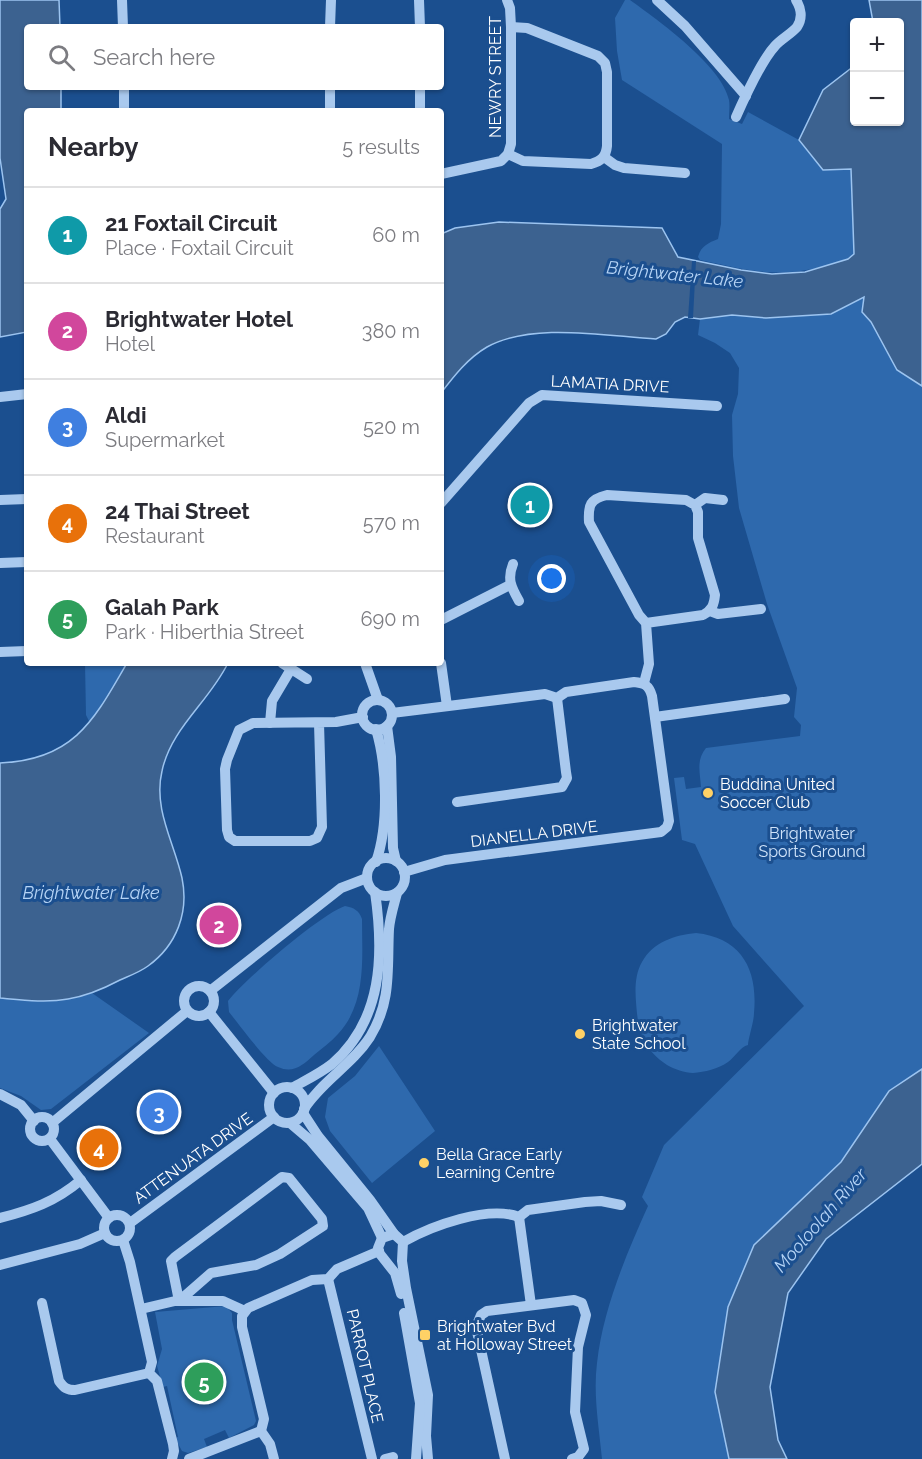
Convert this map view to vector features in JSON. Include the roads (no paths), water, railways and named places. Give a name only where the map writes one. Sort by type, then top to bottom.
[{"type":"street","points":[[122,0],[123,24]]},
{"type":"street","points":[[330,24],[331,0]]},
{"type":"street","points":[[419,0],[420,24]]},
{"type":"street","name":"NEWRY STREET","points":[[444,173],[501,161],[508,154],[511,144],[511,27],[507,0]]},
{"type":"street","points":[[657,0],[685,26],[746,96]]},
{"type":"street","points":[[736,117],[774,47],[796,27],[800,18],[800,7],[796,0]]},
{"type":"street","points":[[508,154],[523,161],[591,164],[604,157],[607,146],[605,63],[598,56],[553,38],[526,28],[511,27]]},
{"type":"street","points":[[124,90],[124,108]]},
{"type":"street","points":[[330,90],[330,108]]},
{"type":"street","points":[[420,90],[420,108]]},
{"type":"street","points":[[604,157],[624,168],[685,173]]},
{"type":"street","points":[[0,397],[24,394]]},
{"type":"street","name":"LAMATIA DRIVE","points":[[444,500],[530,403],[542,395],[717,406]]},
{"type":"street","points":[[644,683],[650,664],[646,623],[639,615],[590,522],[591,503],[607,495],[680,500],[695,505]]},
{"type":"street","points":[[695,505],[705,498],[723,500]]},
{"type":"street","points":[[0,500],[24,499]]},
{"type":"street","points":[[646,623],[703,615],[710,611],[714,603],[715,595],[698,538],[699,517],[695,505]]},
{"type":"street","points":[[0,563],[24,562]]},
{"type":"street","points":[[513,564],[509,574],[510,585],[519,601]]},
{"type":"street","points":[[444,618],[510,585]]},
{"type":"street","points":[[710,611],[718,614],[761,609]]},
{"type":"street","points":[[0,652],[24,651]]},
{"type":"street","points":[[270,723],[272,701],[286,666],[307,679]]},
{"type":"street","points":[[366,666],[378,700],[389,705],[392,713],[391,722],[381,728],[367,725],[363,717],[366,705],[378,700]]},
{"type":"street","points":[[441,666],[447,706]]},
{"type":"street","points":[[557,698],[566,692],[634,682],[644,683],[650,689],[655,717],[785,699]]},
{"type":"street","points":[[392,713],[545,694],[557,698]]},
{"type":"street","points":[[457,802],[561,787],[567,778],[557,698]]},
{"type":"street","points":[[319,723],[322,827],[317,838],[310,841],[235,841],[229,837],[226,760],[238,730],[253,723],[319,723],[363,717]]},
{"type":"street","name":"DIANELLA DRIVE","points":[[404,872],[445,860],[661,832],[667,827],[669,821],[655,717]]},
{"type":"street","points":[[375,892],[378,916],[378,954],[377,983],[371,1009],[358,1036],[317,1075],[292,1088],[283,1088],[274,1092],[269,1108],[273,1117],[278,1121],[290,1123],[296,1121],[323,1085],[360,1051],[379,1020],[388,984],[389,929],[397,893],[404,884],[404,872],[396,861],[393,848],[391,757],[381,728]]},
{"type":"street","points":[[381,728],[384,816],[381,848],[367,878],[368,884],[375,892],[386,896],[397,893]]},
{"type":"street","points":[[376,862],[386,859],[396,861]]},
{"type":"street","points":[[210,991],[341,888],[367,878]]},
{"type":"street","points":[[196,986],[210,991],[214,1000],[209,1012],[200,1016],[187,1011],[183,1001],[187,991],[196,986]]},
{"type":"street","points":[[52,1123],[187,1011]]},
{"type":"street","points":[[209,1012],[274,1092]]},
{"type":"street","points":[[292,1088],[301,1094],[304,1111],[318,1136],[398,1238],[428,1395],[426,1436],[428,1459]]},
{"type":"street","points":[[0,1094],[21,1105],[34,1121]]},
{"type":"street","name":"ATTENUATA DRIVE","points":[[130,1223],[273,1117]]},
{"type":"street","points":[[44,1118],[52,1123],[54,1133],[50,1139],[42,1141],[35,1139],[31,1132],[34,1121],[44,1118]]},
{"type":"street","points":[[290,1123],[310,1140],[362,1201],[372,1214],[382,1238]]},
{"type":"street","points":[[50,1139],[109,1218]]},
{"type":"street","points":[[282,1177],[289,1178],[322,1219],[322,1226],[280,1254],[256,1265],[212,1273],[179,1301],[171,1261],[282,1177]]},
{"type":"street","points":[[0,1218],[35,1209],[67,1192],[81,1180]]},
{"type":"street","points":[[519,1216],[528,1210],[585,1202],[601,1201],[621,1205]]},
{"type":"street","points":[[416,1459],[420,1403],[400,1288],[395,1273],[382,1255],[378,1244],[386,1235],[398,1238],[453,1220],[508,1212],[519,1216]]},
{"type":"street","points":[[121,1215],[130,1223],[130,1231],[123,1240],[112,1240],[105,1233],[104,1225],[109,1218],[121,1215]]},
{"type":"street","points":[[519,1216],[531,1305]]},
{"type":"street","points":[[0,1265],[80,1244],[105,1233]]},
{"type":"street","points":[[123,1240],[153,1362],[149,1373]]},
{"type":"street","points":[[274,1459],[270,1444],[261,1431],[264,1419],[242,1327],[242,1316],[245,1311],[255,1304],[312,1280],[328,1280],[337,1269],[382,1255],[396,1258],[402,1253]]},
{"type":"street","name":"PARROT PLACE","points":[[328,1280],[372,1459]]},
{"type":"street","points":[[505,1459],[476,1327],[481,1315],[487,1311],[574,1300],[582,1302],[586,1308],[586,1315],[578,1347],[575,1412],[584,1449],[578,1457],[572,1459]]},
{"type":"street","points":[[141,1309],[179,1301],[224,1301],[245,1311]]},
{"type":"street","points":[[42,1303],[59,1381],[63,1387],[75,1390],[149,1373]]},
{"type":"street","points":[[149,1373],[157,1381],[173,1444],[172,1458],[187,1459],[261,1431]]},
{"type":"water","points":[[0,0],[59,0],[60,24],[24,24],[24,90],[61,90],[61,108],[24,108],[24,333],[0,337],[0,209],[6,199],[0,158]]},
{"type":"water","points":[[869,0],[922,0],[922,386],[897,370],[871,322],[862,312],[864,297],[831,314],[766,318],[732,315],[700,319],[685,317],[675,322],[666,334],[656,339],[569,332],[525,335],[505,339],[480,351],[444,389],[444,233],[455,228],[499,222],[662,228],[678,257],[772,274],[805,272],[848,259],[854,254],[851,169],[823,170],[799,140],[823,90],[850,69],[850,126],[904,126],[904,18],[872,18]]},
{"type":"water","name":"Brightwater Lake","points":[[125,666],[226,666],[173,741],[162,771],[160,799],[162,812],[184,891],[182,915],[178,927],[167,948],[148,966],[95,992],[75,998],[51,1001],[0,998],[0,763],[25,760],[46,754],[64,745],[79,733],[104,702]]},
{"type":"water","name":"Mooloolah River","points":[[922,1069],[922,1164],[826,1239],[788,1293],[770,1387],[778,1440],[787,1459],[729,1459],[715,1392],[728,1307],[754,1245],[841,1162],[889,1091]]},
{"type":"place","name":"21 Foxtail Circuit","points":[[530,505]]},
{"type":"place","name":"Buddina United Soccer Club","points":[[708,793]]},
{"type":"place","name":"Brightwater Hotel","points":[[219,925]]},
{"type":"place","name":"Brightwater State School","points":[[580,1034]]},
{"type":"place","name":"Aldi","points":[[159,1112]]},
{"type":"place","name":"24 Thai Street","points":[[99,1148]]},
{"type":"place","name":"Bella Grace Early Learning Centre","points":[[424,1163]]},
{"type":"place","name":"Brightwater Bvd at Holloway Street","points":[[425,1335]]},
{"type":"place","name":"Galah Park","points":[[204,1382]]},
{"type":"park label","name":"Brightwater Sports Ground","points":[[812,842]]}]
